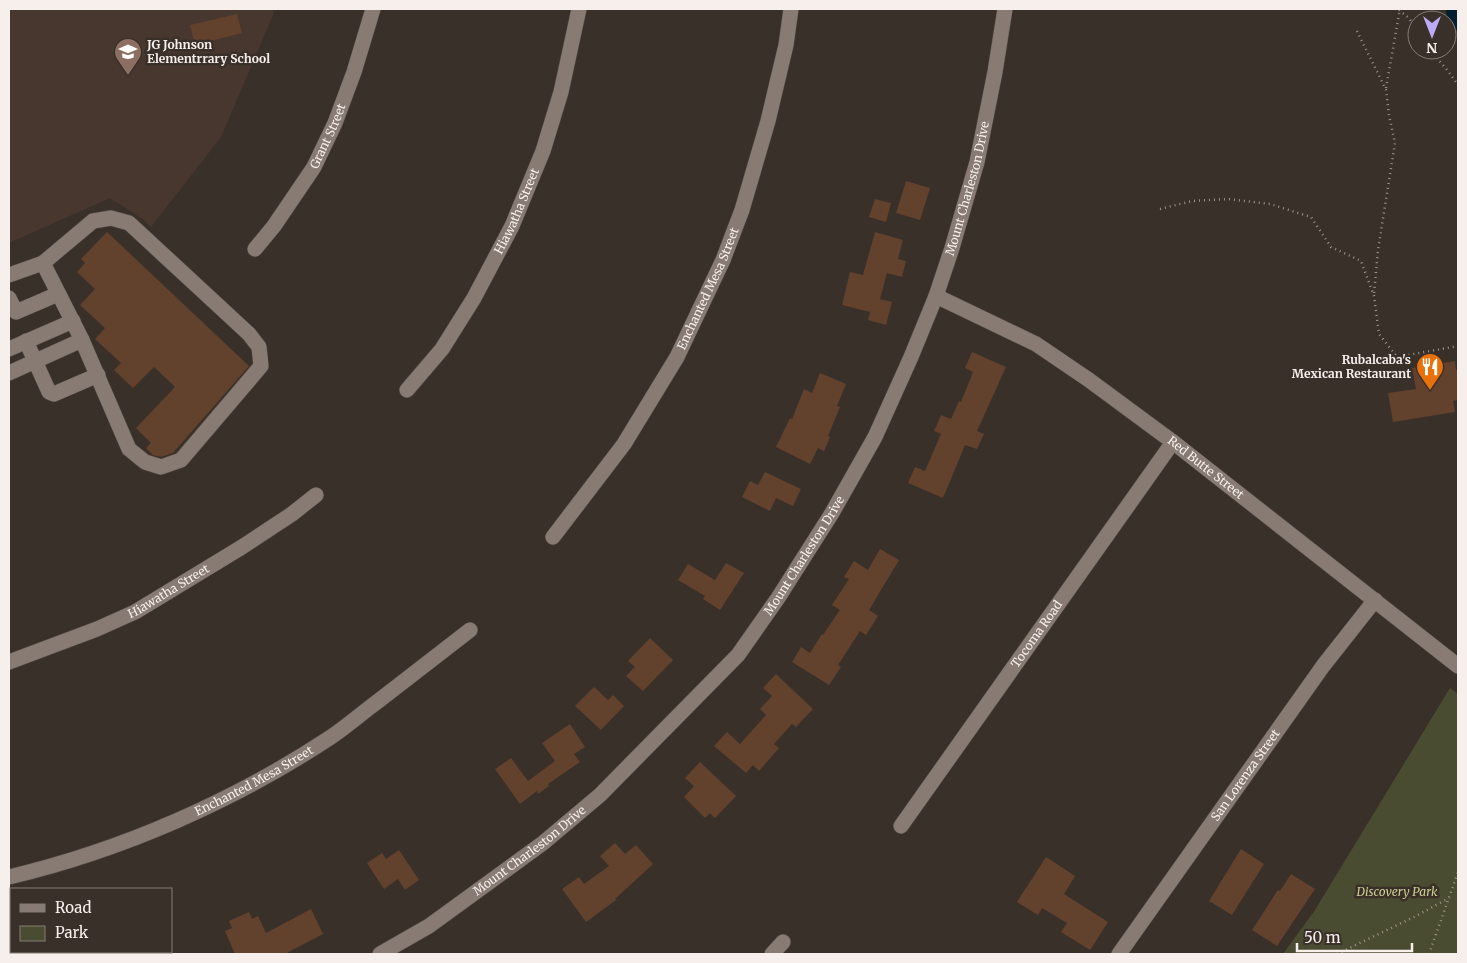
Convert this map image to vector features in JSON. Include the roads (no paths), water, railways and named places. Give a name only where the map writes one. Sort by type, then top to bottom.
[{"type":"street","name":"Grant Street","points":[[256,249],[274,226],[314,166],[335,123],[354,72],[373,9]]},
{"type":"street","name":"Hiawatha Street","points":[[407,390],[442,349],[470,305],[512,226],[544,151],[561,92],[579,9]]},
{"type":"street","name":"Enchanted Mesa Street","points":[[554,537],[624,444],[677,357],[722,260],[742,210],[768,121],[786,45],[790,9]]},
{"type":"street","name":"Mount Charleston Drive","points":[[380,954],[429,926],[543,843],[600,795],[738,655],[778,598],[832,513],[875,437],[936,296],[977,162],[1005,9]]},
{"type":"street","points":[[9,274],[42,263],[93,221],[111,218],[129,223],[249,334],[259,347],[261,366],[182,460],[161,468],[145,462],[129,449],[82,340],[42,263]]},
{"type":"street","points":[[9,298],[16,312],[58,294]]},
{"type":"street","name":"Red Butte Street","points":[[936,296],[1036,344],[1089,380],[1173,442],[1458,666]]},
{"type":"street","points":[[9,349],[73,322]]},
{"type":"street","points":[[9,373],[82,340]]},
{"type":"street","points":[[26,342],[49,392],[54,394],[98,375]]},
{"type":"street","name":"Tocoma Road","points":[[901,826],[1173,442]]},
{"type":"street","name":"Hiawatha Street","points":[[9,662],[97,629],[135,612],[242,547],[292,514],[316,495]]},
{"type":"street","name":"San Lorenza Street","points":[[1120,954],[1323,666],[1375,600]]},
{"type":"street","name":"Enchanted Mesa Street","points":[[9,877],[41,870],[117,845],[190,814],[258,781],[332,736],[470,630]]},
{"type":"street","points":[[772,954],[783,942]]},
{"type":"water","points":[[1458,9],[1458,30],[1457,10],[1446,10]]},
{"type":"place","name":"JG Johnson Elementrrary School","points":[[128,76]]},
{"type":"place","name":"Rubalcaba's Mexican Restaurant","points":[[1430,391]]},
{"type":"park label","name":"Discovery Park","points":[[1397,892]]}]
